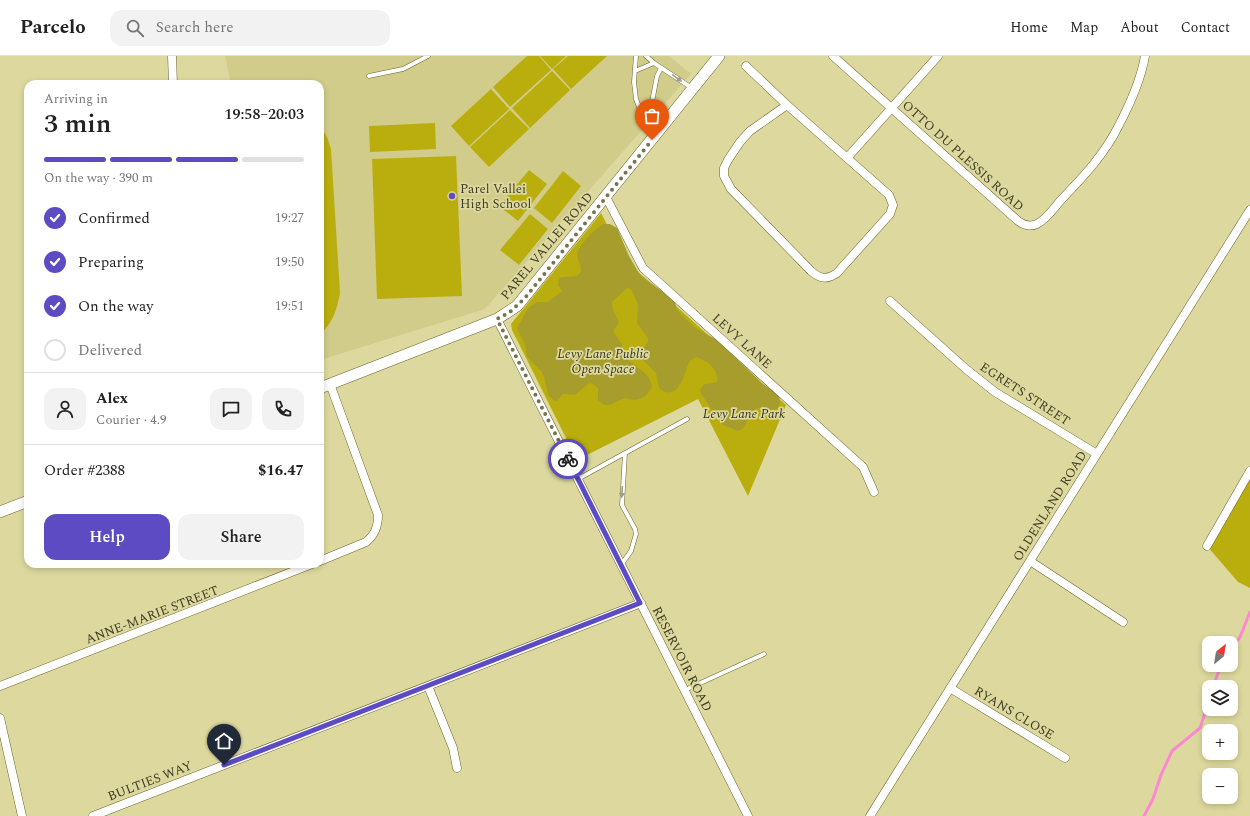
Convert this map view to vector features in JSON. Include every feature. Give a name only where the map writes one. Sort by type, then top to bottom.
[{"type":"street","points":[[172,56],[173,80]]},
{"type":"street","name":"PAREL VALLEI ROAD","points":[[325,386],[497,319],[510,312],[525,298],[719,56]]},
{"type":"street","name":"OTTO DU PLESSIS ROAD","points":[[833,56],[1017,220],[1027,226],[1032,226],[1044,220],[1095,162],[1107,146],[1120,125],[1134,93],[1145,56]]},
{"type":"street","points":[[847,158],[938,56]]},
{"type":"street","points":[[746,66],[892,200],[893,209],[838,273],[831,277],[824,278],[817,276],[811,271],[731,189],[724,176],[725,165],[740,142],[750,131],[787,105]]},
{"type":"street","name":"LEVY LANE","points":[[606,197],[643,268],[863,466],[874,492]]},
{"type":"street","name":"OLDENLAND ROAD","points":[[870,816],[1250,210]]},
{"type":"street","name":"EGRETS STREET","points":[[890,301],[966,369],[995,392],[1097,454]]},
{"type":"street","name":"RESERVOIR ROAD","points":[[497,319],[748,816]]},
{"type":"street","points":[[324,559],[366,542],[371,538],[378,525],[378,516],[325,386]]},
{"type":"street","points":[[1207,546],[1250,471]]},
{"type":"street","points":[[0,512],[24,503]]},
{"type":"street","points":[[1030,561],[1123,622]]},
{"type":"street","name":"ANNE-MARIE STREET","points":[[0,686],[302,568]]},
{"type":"street","name":"BULTIES WAY","points":[[93,816],[640,603]]},
{"type":"street","points":[[428,686],[453,748],[457,768]]},
{"type":"street","name":"RYANS CLOSE","points":[[950,688],[1065,758]]},
{"type":"street","points":[[0,718],[22,816]]},
{"type":"lane","points":[[369,76],[403,69],[428,56]]},
{"type":"lane","points":[[636,56],[636,99],[652,140]]},
{"type":"lane","points":[[646,56],[692,89]]},
{"type":"lane","points":[[635,70],[654,63]]},
{"type":"lane","points":[[645,121],[651,107],[656,76],[661,68]]},
{"type":"lane","points":[[578,479],[687,419]]},
{"type":"lane","points":[[621,565],[631,550],[636,534],[635,529],[622,505],[625,453]]},
{"type":"lane","points":[[685,690],[764,654]]},
{"type":"shaded area","name":"Parel Vallei High School","points":[[225,56],[669,56],[691,74],[485,309],[324,359],[324,80],[230,80]]},
{"type":"green space","points":[[527,56],[539,56],[551,70],[510,107],[493,87]]},
{"type":"green space","points":[[540,56],[566,56],[552,69]]},
{"type":"green space","points":[[568,56],[607,56],[571,89],[553,69]]},
{"type":"green space","points":[[552,71],[570,90],[530,128],[512,108]]},
{"type":"green space","points":[[491,89],[509,109],[469,146],[451,126]]},
{"type":"green space","points":[[510,110],[529,129],[489,167],[470,147]]},
{"type":"green space","points":[[435,123],[436,149],[370,152],[369,126]]},
{"type":"green space","points":[[324,132],[331,149],[340,293],[334,315],[324,330]]},
{"type":"green space","points":[[456,156],[462,296],[377,299],[372,159]]},
{"type":"green space","points":[[529,170],[547,184],[518,221],[499,206]]},
{"type":"green space","points":[[563,171],[581,186],[552,223],[534,208]]},
{"type":"green space","name":"Levy Lane Public Open Space","points":[[601,213],[626,261],[786,405],[748,496],[698,399],[577,460],[512,330],[511,324]]},
{"type":"green space","points":[[530,214],[548,229],[519,265],[500,250]]},
{"type":"green space","name":"Levy Lane Public Open Space","points":[[603,224],[610,224],[617,228],[629,256],[640,275],[674,300],[678,311],[694,327],[717,340],[763,384],[779,395],[780,402],[777,409],[756,409],[751,413],[744,427],[738,431],[723,425],[701,394],[700,390],[704,384],[715,383],[718,380],[717,375],[711,365],[696,357],[689,362],[682,380],[676,390],[666,392],[659,388],[656,373],[642,359],[641,351],[648,342],[648,338],[637,323],[638,304],[631,289],[627,288],[612,302],[613,310],[619,322],[613,332],[622,344],[624,355],[645,373],[649,379],[652,386],[650,390],[644,397],[634,400],[625,398],[608,405],[605,405],[598,400],[598,388],[589,383],[575,395],[563,394],[556,402],[548,395],[542,372],[527,357],[525,345],[517,328],[528,308],[537,302],[548,302],[562,291],[558,285],[559,278],[579,274],[581,269],[577,255],[578,251],[587,238]]},
{"type":"green space","points":[[1250,471],[1250,588],[1238,582],[1207,546]]},
{"type":"waterway","points":[[1238,640],[1250,612]]},
{"type":"waterway","points":[[1216,680],[1218,672]]},
{"type":"waterway","points":[[1144,816],[1153,799],[1161,775],[1172,751],[1200,728],[1204,716]]},
{"type":"way so far","points":[[568,459],[497,319],[510,312],[525,298],[652,140]]},
{"type":"place","name":"Parel Vallei High School","points":[[452,196]]},
{"type":"route","points":[[224,765],[640,603],[568,459]]},
{"type":"park label","name":"Levy Lane Park","points":[[744,414]]}]
